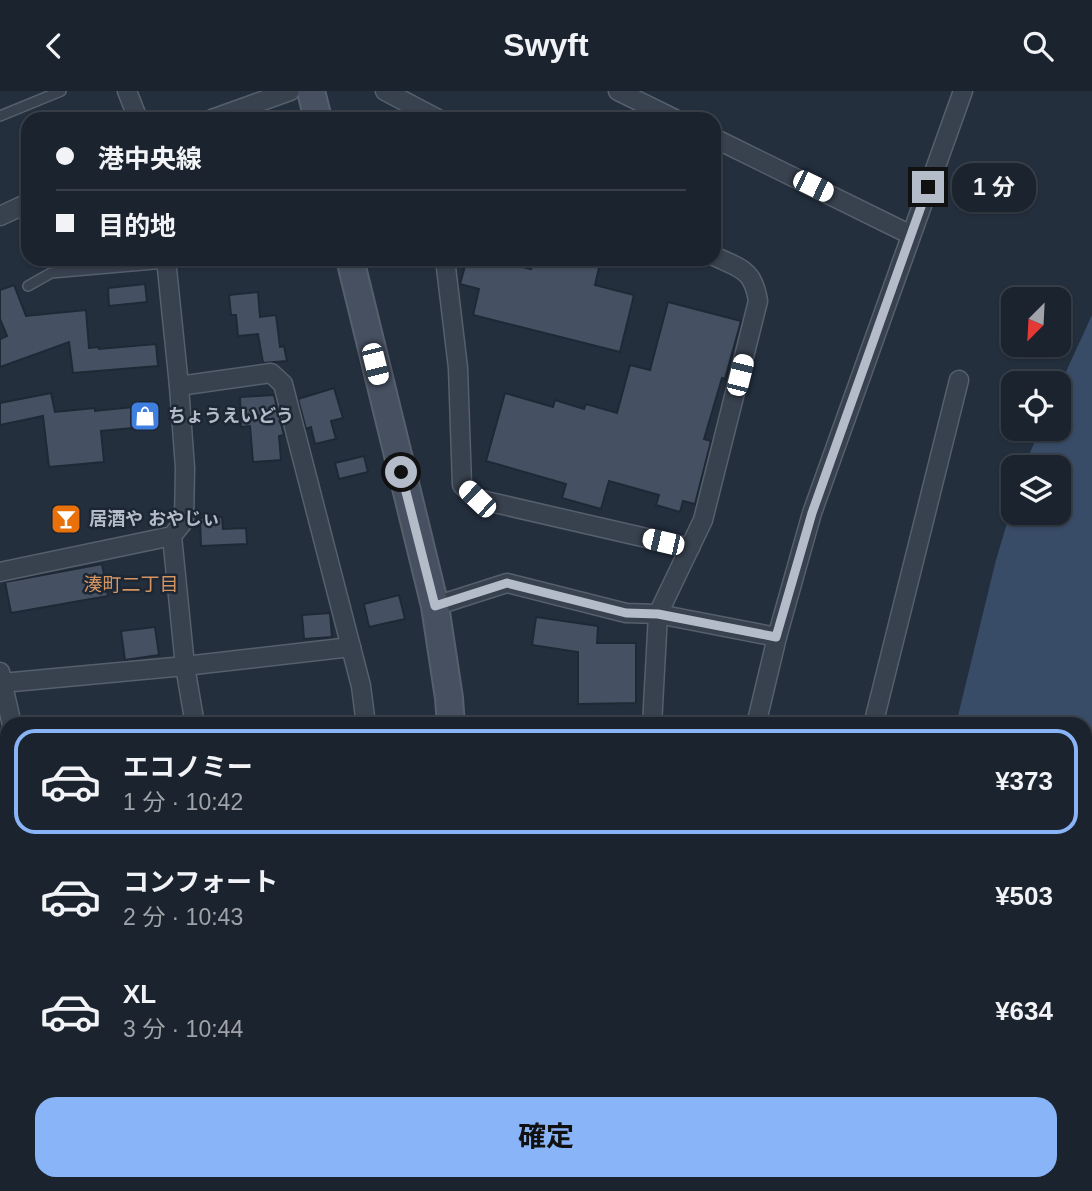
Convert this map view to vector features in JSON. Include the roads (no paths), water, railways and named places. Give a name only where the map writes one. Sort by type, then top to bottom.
[{"type":"street","points":[[127,91],[135,112]]},
{"type":"street","points":[[232,112],[290,91]]},
{"type":"street","points":[[311,91],[316,112]]},
{"type":"street","points":[[384,91],[424,112]]},
{"type":"street","points":[[618,91],[661,112]]},
{"type":"street","points":[[758,717],[776,637],[812,513],[962,91]]},
{"type":"street","points":[[721,141],[911,235]]},
{"type":"street","points":[[0,216],[21,206]]},
{"type":"street","points":[[652,717],[658,614],[703,520],[758,302],[755,282],[745,271],[721,259]]},
{"type":"street","points":[[0,572],[172,536],[184,521],[185,468],[180,386],[167,266]]},
{"type":"street","points":[[352,266],[435,606],[450,717]]},
{"type":"street","points":[[446,266],[458,368],[462,485],[477,499],[690,548]]},
{"type":"street","points":[[180,386],[271,373],[283,384],[361,686],[365,717]]},
{"type":"street","points":[[875,717],[959,380]]},
{"type":"street","points":[[172,536],[185,666],[194,717]]},
{"type":"street","points":[[435,606],[507,583],[626,613],[658,614],[776,637]]},
{"type":"street","points":[[10,717],[1,678],[185,666],[351,647]]},
{"type":"lane","points":[[0,116],[61,91]]},
{"type":"lane","points":[[28,286],[51,273],[118,266]]},
{"type":"water","points":[[1092,315],[1092,717],[958,717],[1006,525],[1071,525],[1071,455],[1029,455],[1035,441],[1071,441],[1071,371],[1066,371]]},
{"type":"place","name":"ちょうえいどう","points":[[145,416]]},
{"type":"place","name":"居酒や おやじぃ","points":[[66,519]]},
{"type":"district","name":"湊町二丁目","points":[[131,584]]}]
